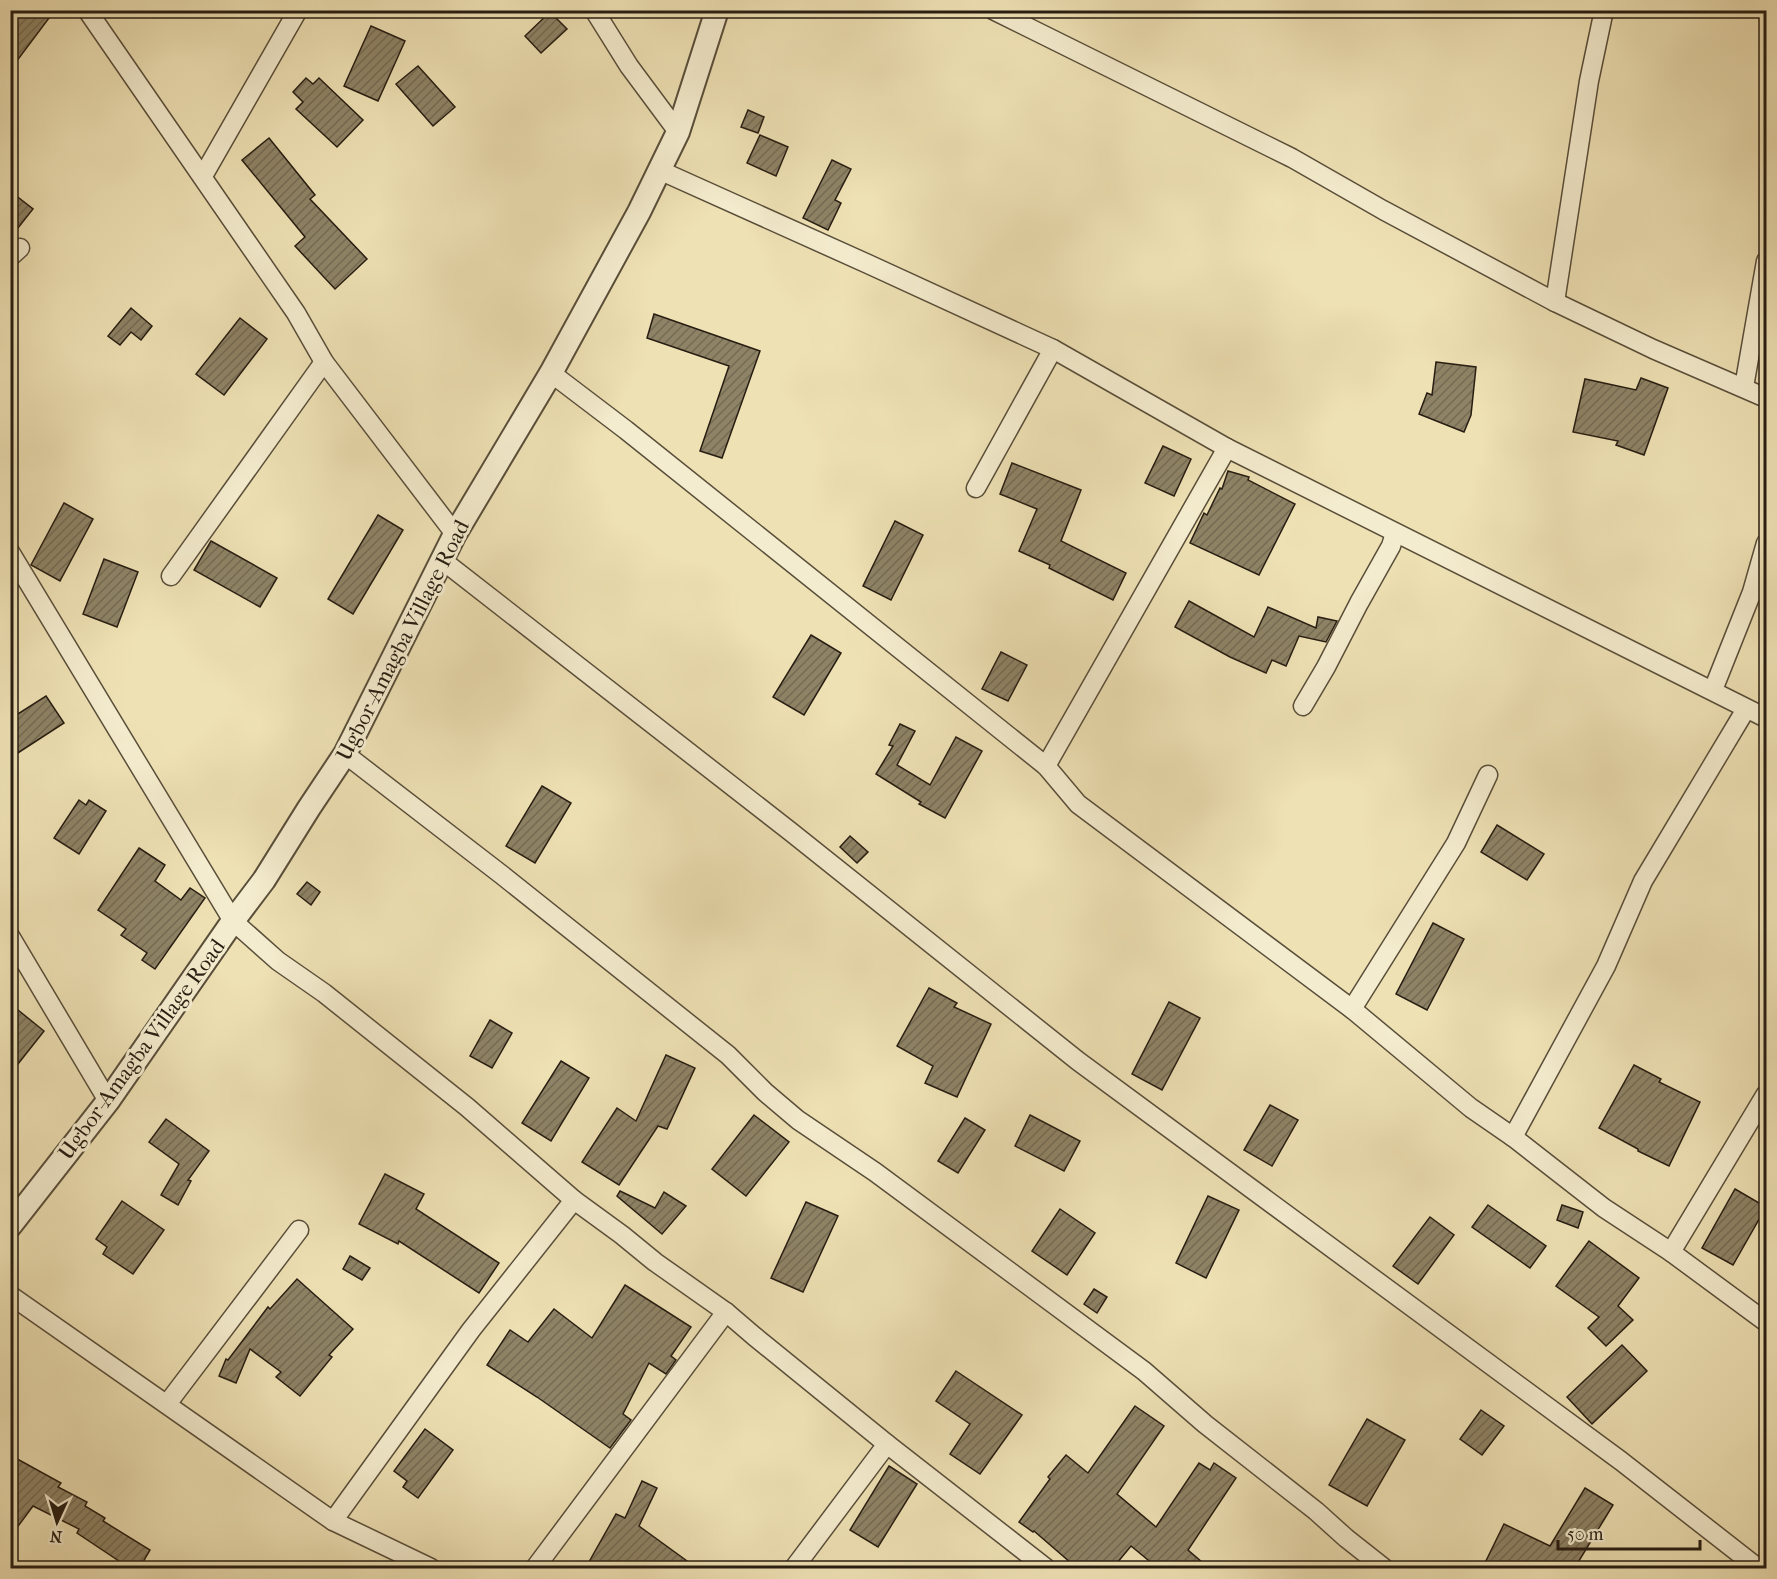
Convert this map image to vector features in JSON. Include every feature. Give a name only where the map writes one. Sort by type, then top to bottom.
[{"type":"street","points":[[87,10],[296,313],[324,362],[455,534]]},
{"type":"street","points":[[203,176],[298,10]]},
{"type":"street","points":[[594,10],[629,66],[678,132]]},
{"type":"street","name":"Ugbor-Amagba Village Road","points":[[10,1226],[108,1101],[264,880],[345,754],[455,534],[551,374],[660,170],[678,132],[717,10]]},
{"type":"street","points":[[993,10],[1292,158],[1383,210],[1555,302],[1653,350],[1767,398]]},
{"type":"street","points":[[1555,302],[1589,81],[1604,10]]},
{"type":"street","points":[[660,170],[1053,349],[1227,448],[1767,718]]},
{"type":"street","points":[[1744,387],[1767,261]]},
{"type":"street","points":[[976,488],[1053,349]]},
{"type":"street","points":[[171,576],[324,362]]},
{"type":"street","points":[[551,374],[626,429],[1046,766],[1078,804],[1352,1008],[1471,1108],[1514,1137],[1604,1208],[1671,1252],[1767,1322]]},
{"type":"street","points":[[1046,766],[1227,448]]},
{"type":"street","points":[[1303,706],[1391,546],[1395,533]]},
{"type":"street","points":[[1713,690],[1752,592],[1767,543]]},
{"type":"street","points":[[10,552],[233,921],[278,961],[324,993],[467,1107],[574,1200],[655,1262],[726,1312],[1043,1568]]},
{"type":"street","points":[[442,560],[791,832],[1078,1061],[1611,1454],[1758,1569]]},
{"type":"street","points":[[1514,1137],[1606,966],[1642,881],[1746,709]]},
{"type":"street","points":[[345,754],[728,1054],[765,1092],[798,1120],[875,1172],[1144,1371],[1205,1424],[1307,1504],[1384,1569]]},
{"type":"street","points":[[1352,1008],[1456,843],[1488,775]]},
{"type":"street","points":[[10,936],[108,1101]]},
{"type":"street","points":[[1671,1252],[1767,1094]]},
{"type":"street","points":[[333,1521],[471,1330],[574,1200]]},
{"type":"street","points":[[167,1404],[299,1230]]},
{"type":"street","points":[[10,1295],[333,1521],[431,1569]]},
{"type":"street","points":[[535,1569],[726,1312]]},
{"type":"street","points":[[794,1569],[887,1444]]},
{"type":"building","points":[[10,10],[55,10],[10,70]]},
{"type":"building","points":[[550,12],[567,29],[541,53],[525,36]]},
{"type":"building","points":[[371,26],[405,41],[378,101],[344,86]]},
{"type":"building","points":[[418,66],[455,107],[433,126],[396,84]]},
{"type":"building","points":[[306,78],[313,84],[319,78],[363,120],[337,147],[296,109],[303,102],[293,92]]},
{"type":"building","points":[[748,110],[764,117],[758,133],[741,127]]},
{"type":"building","points":[[760,135],[788,147],[776,176],[747,163]]},
{"type":"building","points":[[269,138],[315,195],[310,199],[367,259],[335,289],[295,246],[305,237],[242,160]]},
{"type":"building","points":[[832,160],[851,169],[835,200],[841,203],[828,230],[803,218]]},
{"type":"building","points":[[10,191],[33,209],[10,238]]},
{"type":"building","points":[[131,308],[152,326],[141,340],[131,332],[120,345],[108,336]]},
{"type":"building","points":[[654,314],[760,351],[722,458],[700,451],[729,366],[647,338]]},
{"type":"building","points":[[240,318],[267,339],[224,395],[196,374]]},
{"type":"building","points":[[1436,362],[1476,367],[1471,415],[1464,432],[1419,414],[1427,393],[1432,395]]},
{"type":"building","points":[[1641,378],[1668,388],[1644,455],[1616,445],[1618,441],[1573,432],[1585,379],[1636,390]]},
{"type":"building","points":[[1163,446],[1191,459],[1174,496],[1145,483]]},
{"type":"building","points":[[1012,463],[1081,490],[1061,541],[1126,573],[1113,600],[1049,568],[1050,565],[1019,551],[1037,509],[1000,494]]},
{"type":"building","points":[[1228,471],[1249,477],[1248,480],[1295,504],[1259,575],[1190,543],[1204,513],[1207,515],[1220,488],[1222,489]]},
{"type":"building","points":[[64,503],[93,519],[60,581],[31,565]]},
{"type":"building","points":[[378,515],[403,530],[353,614],[328,599]]},
{"type":"building","points":[[895,521],[923,535],[891,600],[863,586]]},
{"type":"building","points":[[211,541],[277,578],[260,607],[194,570]]},
{"type":"building","points":[[104,559],[138,572],[117,627],[83,614]]},
{"type":"building","points":[[1189,601],[1254,637],[1268,607],[1316,628],[1318,617],[1337,621],[1326,642],[1299,636],[1286,666],[1272,660],[1266,673],[1230,657],[1175,627]]},
{"type":"building","points":[[811,635],[841,653],[804,715],[773,697]]},
{"type":"building","points":[[1001,652],[1027,665],[1008,701],[982,689]]},
{"type":"building","points":[[46,696],[64,723],[10,758],[10,719]]},
{"type":"building","points":[[900,724],[915,731],[897,765],[930,785],[956,737],[982,751],[945,818],[919,804],[921,802],[876,774],[893,746],[889,745]]},
{"type":"building","points":[[542,786],[571,803],[535,863],[506,846]]},
{"type":"building","points":[[79,800],[86,805],[89,800],[106,811],[79,854],[54,838]]},
{"type":"building","points":[[1497,825],[1544,854],[1527,880],[1481,852]]},
{"type":"building","points":[[850,836],[868,852],[857,863],[840,847]]},
{"type":"building","points":[[139,848],[165,865],[155,881],[181,900],[190,888],[205,898],[155,969],[142,960],[147,953],[121,935],[126,929],[98,910]]},
{"type":"building","points":[[307,882],[320,892],[311,905],[297,894]]},
{"type":"building","points":[[1433,923],[1464,939],[1427,1010],[1396,994]]},
{"type":"building","points":[[929,988],[957,1003],[954,1007],[991,1024],[957,1097],[925,1083],[933,1066],[897,1046]]},
{"type":"building","points":[[1169,1002],[1200,1018],[1162,1090],[1132,1074]]},
{"type":"building","points":[[18,1010],[44,1031],[10,1074],[10,1019]]},
{"type":"building","points":[[490,1020],[512,1033],[492,1068],[470,1056]]},
{"type":"building","points":[[666,1055],[695,1068],[667,1129],[658,1126],[619,1185],[582,1162],[617,1108],[636,1121]]},
{"type":"building","points":[[561,1061],[589,1078],[551,1141],[522,1123]]},
{"type":"building","points":[[1634,1065],[1661,1079],[1659,1082],[1700,1102],[1669,1166],[1599,1128]]},
{"type":"building","points":[[1270,1105],[1298,1120],[1272,1166],[1244,1150]]},
{"type":"building","points":[[754,1115],[789,1142],[746,1196],[712,1169]]},
{"type":"building","points":[[1030,1115],[1080,1141],[1064,1171],[1015,1146]]},
{"type":"building","points":[[965,1118],[985,1130],[958,1173],[938,1161]]},
{"type":"building","points":[[166,1119],[209,1151],[188,1180],[191,1181],[178,1205],[161,1195],[179,1164],[149,1142]]},
{"type":"building","points":[[385,1174],[424,1194],[416,1209],[499,1263],[479,1293],[399,1241],[398,1244],[359,1224]]},
{"type":"building","points":[[1735,1189],[1766,1207],[1733,1265],[1702,1248]]},
{"type":"building","points":[[620,1191],[655,1208],[664,1192],[686,1206],[662,1234],[617,1196]]},
{"type":"building","points":[[1208,1196],[1239,1210],[1206,1278],[1176,1263]]},
{"type":"building","points":[[122,1201],[164,1230],[133,1274],[103,1254],[107,1247],[96,1239]]},
{"type":"building","points":[[806,1202],[838,1216],[803,1292],[771,1278]]},
{"type":"building","points":[[1488,1205],[1546,1246],[1530,1268],[1472,1227]]},
{"type":"building","points":[[1562,1205],[1583,1212],[1578,1228],[1557,1220]]},
{"type":"building","points":[[1060,1209],[1095,1233],[1067,1275],[1032,1251]]},
{"type":"building","points":[[1430,1217],[1454,1235],[1418,1284],[1393,1266]]},
{"type":"building","points":[[1589,1241],[1639,1278],[1618,1306],[1633,1320],[1606,1346],[1588,1328],[1599,1317],[1556,1286]]},
{"type":"building","points":[[350,1256],[370,1268],[362,1280],[343,1269]]},
{"type":"building","points":[[297,1279],[353,1329],[329,1355],[332,1357],[300,1396],[276,1377],[281,1372],[250,1349],[236,1383],[219,1376],[226,1359],[228,1360],[268,1307],[270,1309]]},
{"type":"building","points":[[625,1285],[691,1327],[671,1356],[676,1360],[666,1374],[649,1363],[623,1414],[631,1420],[610,1448],[487,1365],[510,1330],[528,1342],[554,1309],[592,1338]]},
{"type":"building","points":[[1094,1289],[1107,1297],[1097,1313],[1084,1304]]},
{"type":"building","points":[[1622,1345],[1647,1371],[1592,1424],[1567,1397]]},
{"type":"building","points":[[956,1371],[1022,1415],[980,1474],[950,1454],[970,1424],[936,1401]]},
{"type":"building","points":[[1135,1406],[1164,1426],[1117,1494],[1156,1527],[1199,1463],[1210,1470],[1214,1463],[1236,1478],[1188,1550],[1210,1569],[1159,1569],[1131,1546],[1112,1569],[1078,1569],[1034,1531],[1019,1522],[1050,1479],[1048,1477],[1066,1455],[1088,1473]]},
{"type":"building","points":[[1481,1410],[1504,1426],[1482,1455],[1460,1439]]},
{"type":"building","points":[[1367,1419],[1405,1440],[1367,1506],[1329,1485]]},
{"type":"building","points":[[425,1429],[453,1450],[418,1498],[403,1487],[407,1481],[394,1471]]},
{"type":"building","points":[[10,1455],[61,1483],[58,1487],[87,1502],[85,1506],[105,1518],[103,1521],[150,1550],[139,1569],[131,1569],[77,1533],[79,1529],[33,1506],[10,1537]]},
{"type":"building","points":[[889,1466],[917,1484],[878,1547],[850,1530]]},
{"type":"building","points":[[642,1481],[657,1488],[639,1526],[698,1569],[585,1569],[616,1514],[625,1518]]},
{"type":"building","points":[[1585,1488],[1613,1505],[1574,1569],[1482,1569],[1504,1524],[1550,1546]]}]
